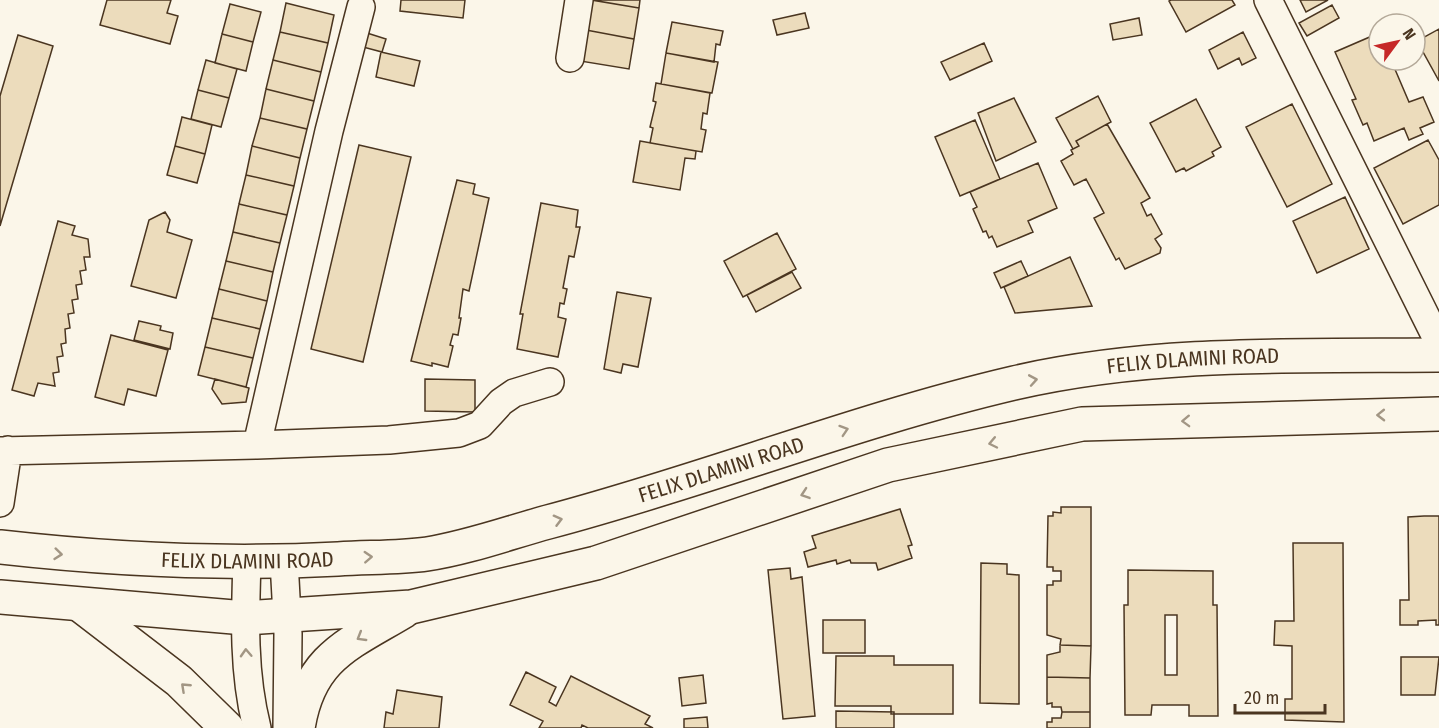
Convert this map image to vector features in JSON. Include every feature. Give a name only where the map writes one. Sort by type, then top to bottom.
[{"type":"main road","name":"FELIX DLAMINI ROAD","points":[[0,547],[105,559],[247,562],[428,554],[606,507],[858,426],[1015,383],[1137,362],[1248,357],[1439,355]]},
{"type":"main road","points":[[0,597],[245,618],[411,607],[596,563],[888,465],[1082,424],[1439,414]]},
{"type":"main road","points":[[80,605],[179,681],[227,728]]},
{"type":"main road","points":[[298,728],[308,694],[328,659],[411,607]]},
{"type":"street","points":[[570,58],[579,0]]},
{"type":"street","points":[[1268,0],[1432,306],[1439,343]]},
{"type":"street","points":[[257,445],[329,130],[361,7]]},
{"type":"street","points":[[0,503],[4,451],[257,445],[459,433],[480,425],[501,402],[514,393],[550,382]]},
{"type":"street","points":[[284,561],[287,617],[287,728]]},
{"type":"street","points":[[247,562],[245,618],[248,686],[257,728]]},
{"type":"building","points":[[107,0],[171,0],[167,13],[178,16],[170,44],[100,25]]},
{"type":"building","points":[[401,0],[465,0],[463,18],[400,11]]},
{"type":"building","points":[[591,0],[639,8],[634,39],[586,30]]},
{"type":"building","points":[[592,0],[640,0],[639,8]]},
{"type":"building","points":[[1232,0],[1235,5],[1186,32],[1169,1]]},
{"type":"building","points":[[1300,0],[1328,0],[1306,12]]},
{"type":"building","points":[[286,3],[334,15],[328,43],[280,32]]},
{"type":"building","points":[[230,4],[261,12],[253,42],[222,34]]},
{"type":"building","points":[[1332,5],[1339,18],[1307,36],[1299,23]]},
{"type":"building","points":[[805,13],[809,28],[777,35],[773,20]]},
{"type":"building","points":[[1139,18],[1142,35],[1113,40],[1110,24]]},
{"type":"building","points":[[672,22],[723,31],[720,45],[716,44],[714,62],[666,53]]},
{"type":"building","points":[[1439,29],[1439,81],[1427,59],[1427,36]]},
{"type":"building","points":[[586,30],[634,39],[629,69],[580,61]]},
{"type":"building","points":[[280,32],[328,43],[321,72],[273,60]]},
{"type":"building","points":[[1243,32],[1256,58],[1242,65],[1239,58],[1218,69],[1209,50]]},
{"type":"building","points":[[367,33],[386,39],[382,52],[363,47]]},
{"type":"building","points":[[222,34],[253,42],[246,71],[215,63]]},
{"type":"building","points":[[18,35],[53,46],[0,226],[0,96]]},
{"type":"building","points":[[1367,38],[1367,72],[1396,72],[1409,102],[1423,97],[1434,122],[1420,128],[1423,134],[1409,140],[1404,128],[1374,141],[1367,123],[1363,125],[1352,100],[1356,99],[1335,52]]},
{"type":"building","points":[[984,43],[992,61],[950,80],[941,62]]},
{"type":"building","points":[[381,52],[420,61],[414,86],[376,77]]},
{"type":"building","points":[[666,53],[718,62],[712,93],[661,84]]},
{"type":"building","points":[[206,60],[237,69],[229,98],[198,90]]},
{"type":"building","points":[[273,60],[321,72],[314,101],[266,89]]},
{"type":"building","points":[[656,83],[710,93],[707,114],[703,113],[701,129],[706,130],[702,152],[650,143],[653,128],[650,127],[656,102],[653,101]]},
{"type":"building","points":[[266,89],[314,101],[307,129],[260,118]]},
{"type":"building","points":[[198,90],[229,98],[221,127],[191,119]]},
{"type":"building","points":[[1098,96],[1111,122],[1076,141],[1079,146],[1073,149],[1056,118]]},
{"type":"building","points":[[1014,98],[1036,142],[996,161],[978,113]]},
{"type":"building","points":[[1196,99],[1221,147],[1212,152],[1214,156],[1186,171],[1184,168],[1176,172],[1150,123]]},
{"type":"building","points":[[1292,104],[1332,184],[1287,207],[1246,127]]},
{"type":"building","points":[[182,117],[212,125],[205,154],[175,146]]},
{"type":"building","points":[[260,118],[307,129],[300,158],[252,146]]},
{"type":"building","points":[[975,120],[1000,179],[960,196],[935,137]]},
{"type":"building","points":[[1107,124],[1150,198],[1141,203],[1147,216],[1151,214],[1162,234],[1155,239],[1161,248],[1160,253],[1125,269],[1119,258],[1116,260],[1094,218],[1104,213],[1086,179],[1074,185],[1061,161],[1073,154],[1071,150],[1079,146],[1076,141]]},
{"type":"building","points":[[1428,140],[1439,160],[1439,205],[1403,224],[1374,168]]},
{"type":"building","points":[[640,141],[696,151],[695,159],[685,158],[680,190],[633,182]]},
{"type":"building","points":[[359,145],[411,157],[363,362],[311,349]]},
{"type":"building","points":[[175,146],[205,154],[197,183],[167,175]]},
{"type":"building","points":[[252,146],[300,158],[294,186],[246,175]]},
{"type":"building","points":[[1038,163],[1057,208],[1028,221],[1033,232],[997,247],[992,236],[989,238],[986,231],[983,232],[973,209],[977,207],[970,192]]},
{"type":"building","points":[[246,175],[294,186],[287,215],[239,204]]},
{"type":"building","points":[[457,180],[475,184],[473,194],[489,198],[469,291],[463,289],[458,335],[453,334],[448,367],[432,363],[432,366],[411,361]]},
{"type":"building","points":[[1345,197],[1369,249],[1317,273],[1293,221]]},
{"type":"building","points":[[541,203],[578,210],[576,227],[580,227],[574,257],[569,256],[563,288],[567,289],[564,304],[560,303],[558,317],[566,319],[558,357],[517,349],[523,314],[520,314]]},
{"type":"building","points":[[239,204],[287,215],[280,243],[233,232]]},
{"type":"building","points":[[165,212],[170,220],[167,232],[192,240],[176,298],[131,286],[149,220]]},
{"type":"building","points":[[58,221],[75,226],[72,235],[88,239],[90,257],[84,257],[86,270],[80,271],[82,284],[76,285],[78,299],[72,300],[74,313],[68,314],[70,328],[65,329],[66,343],[61,344],[63,356],[57,357],[59,372],[53,373],[55,386],[38,383],[34,396],[12,390]]},
{"type":"building","points":[[233,232],[280,243],[273,272],[226,261]]},
{"type":"building","points":[[777,233],[796,269],[743,297],[724,261]]},
{"type":"building","points":[[1070,257],[1092,306],[1015,313],[1004,287]]},
{"type":"building","points":[[226,261],[273,272],[267,301],[219,289]]},
{"type":"building","points":[[1021,261],[1028,276],[1001,288],[994,273]]},
{"type":"building","points":[[792,272],[801,288],[756,312],[747,295]]},
{"type":"building","points":[[219,289],[267,301],[260,329],[212,318]]},
{"type":"building","points":[[617,292],[651,298],[638,367],[623,364],[621,373],[604,369]]},
{"type":"building","points":[[212,318],[260,329],[253,358],[205,347]]},
{"type":"building","points":[[139,321],[161,326],[160,330],[173,333],[170,349],[134,340]]},
{"type":"building","points":[[111,335],[168,350],[156,396],[128,389],[124,405],[95,397]]},
{"type":"building","points":[[205,347],[253,358],[246,387],[198,375]]},
{"type":"building","points":[[215,379],[249,388],[246,402],[222,404],[212,389]]},
{"type":"building","points":[[425,379],[475,380],[475,412],[425,411]]},
{"type":"building","points":[[1061,507],[1091,507],[1091,646],[1060,645],[1061,639],[1047,635],[1047,585],[1053,585],[1053,581],[1061,581],[1061,571],[1053,571],[1053,567],[1047,567],[1048,516],[1053,516],[1053,512],[1061,513]]},
{"type":"building","points":[[900,509],[912,545],[908,546],[912,558],[878,570],[876,563],[851,563],[850,560],[837,564],[836,560],[808,567],[804,552],[816,548],[812,536]]},
{"type":"building","points":[[1439,516],[1439,625],[1436,625],[1436,620],[1418,621],[1418,625],[1400,625],[1400,600],[1409,600],[1408,517]]},
{"type":"building","points":[[1293,543],[1343,543],[1344,722],[1285,720],[1285,699],[1292,699],[1292,646],[1274,645],[1275,621],[1294,621]]},
{"type":"building","points":[[981,563],[1007,564],[1007,574],[1019,575],[1019,704],[980,703]]},
{"type":"building","points":[[790,568],[791,579],[802,577],[815,716],[783,719],[768,570]]},
{"type":"building","points":[[1128,570],[1213,571],[1213,605],[1217,605],[1218,716],[1189,716],[1189,705],[1152,705],[1151,715],[1125,715],[1124,605],[1128,605]],"holes":[[[1165,615],[1177,615],[1177,675],[1165,675]]]},
{"type":"building","points":[[823,620],[865,620],[865,653],[823,653]]},
{"type":"building","points":[[1060,645],[1091,646],[1090,678],[1047,677],[1047,655],[1060,652]]},
{"type":"building","points":[[836,656],[894,656],[894,665],[953,665],[953,714],[891,714],[891,706],[835,706]]},
{"type":"building","points":[[1401,657],[1439,657],[1435,695],[1401,695]]},
{"type":"building","points":[[526,672],[556,687],[549,702],[556,706],[571,676],[650,716],[645,724],[653,728],[588,728],[582,725],[581,728],[539,728],[543,721],[510,705]]},
{"type":"building","points":[[703,675],[706,703],[682,706],[679,678]]},
{"type":"building","points":[[1047,677],[1090,678],[1090,712],[1062,712],[1061,707],[1052,707],[1052,703],[1047,704]]},
{"type":"building","points":[[397,690],[442,697],[439,728],[384,728],[386,712],[393,714]]},
{"type":"building","points":[[836,711],[894,712],[894,728],[836,728]]},
{"type":"building","points":[[1062,712],[1090,712],[1090,728],[1047,728],[1047,722],[1052,722],[1052,718],[1061,718]]},
{"type":"building","points":[[707,717],[708,728],[684,728],[684,719]]}]
